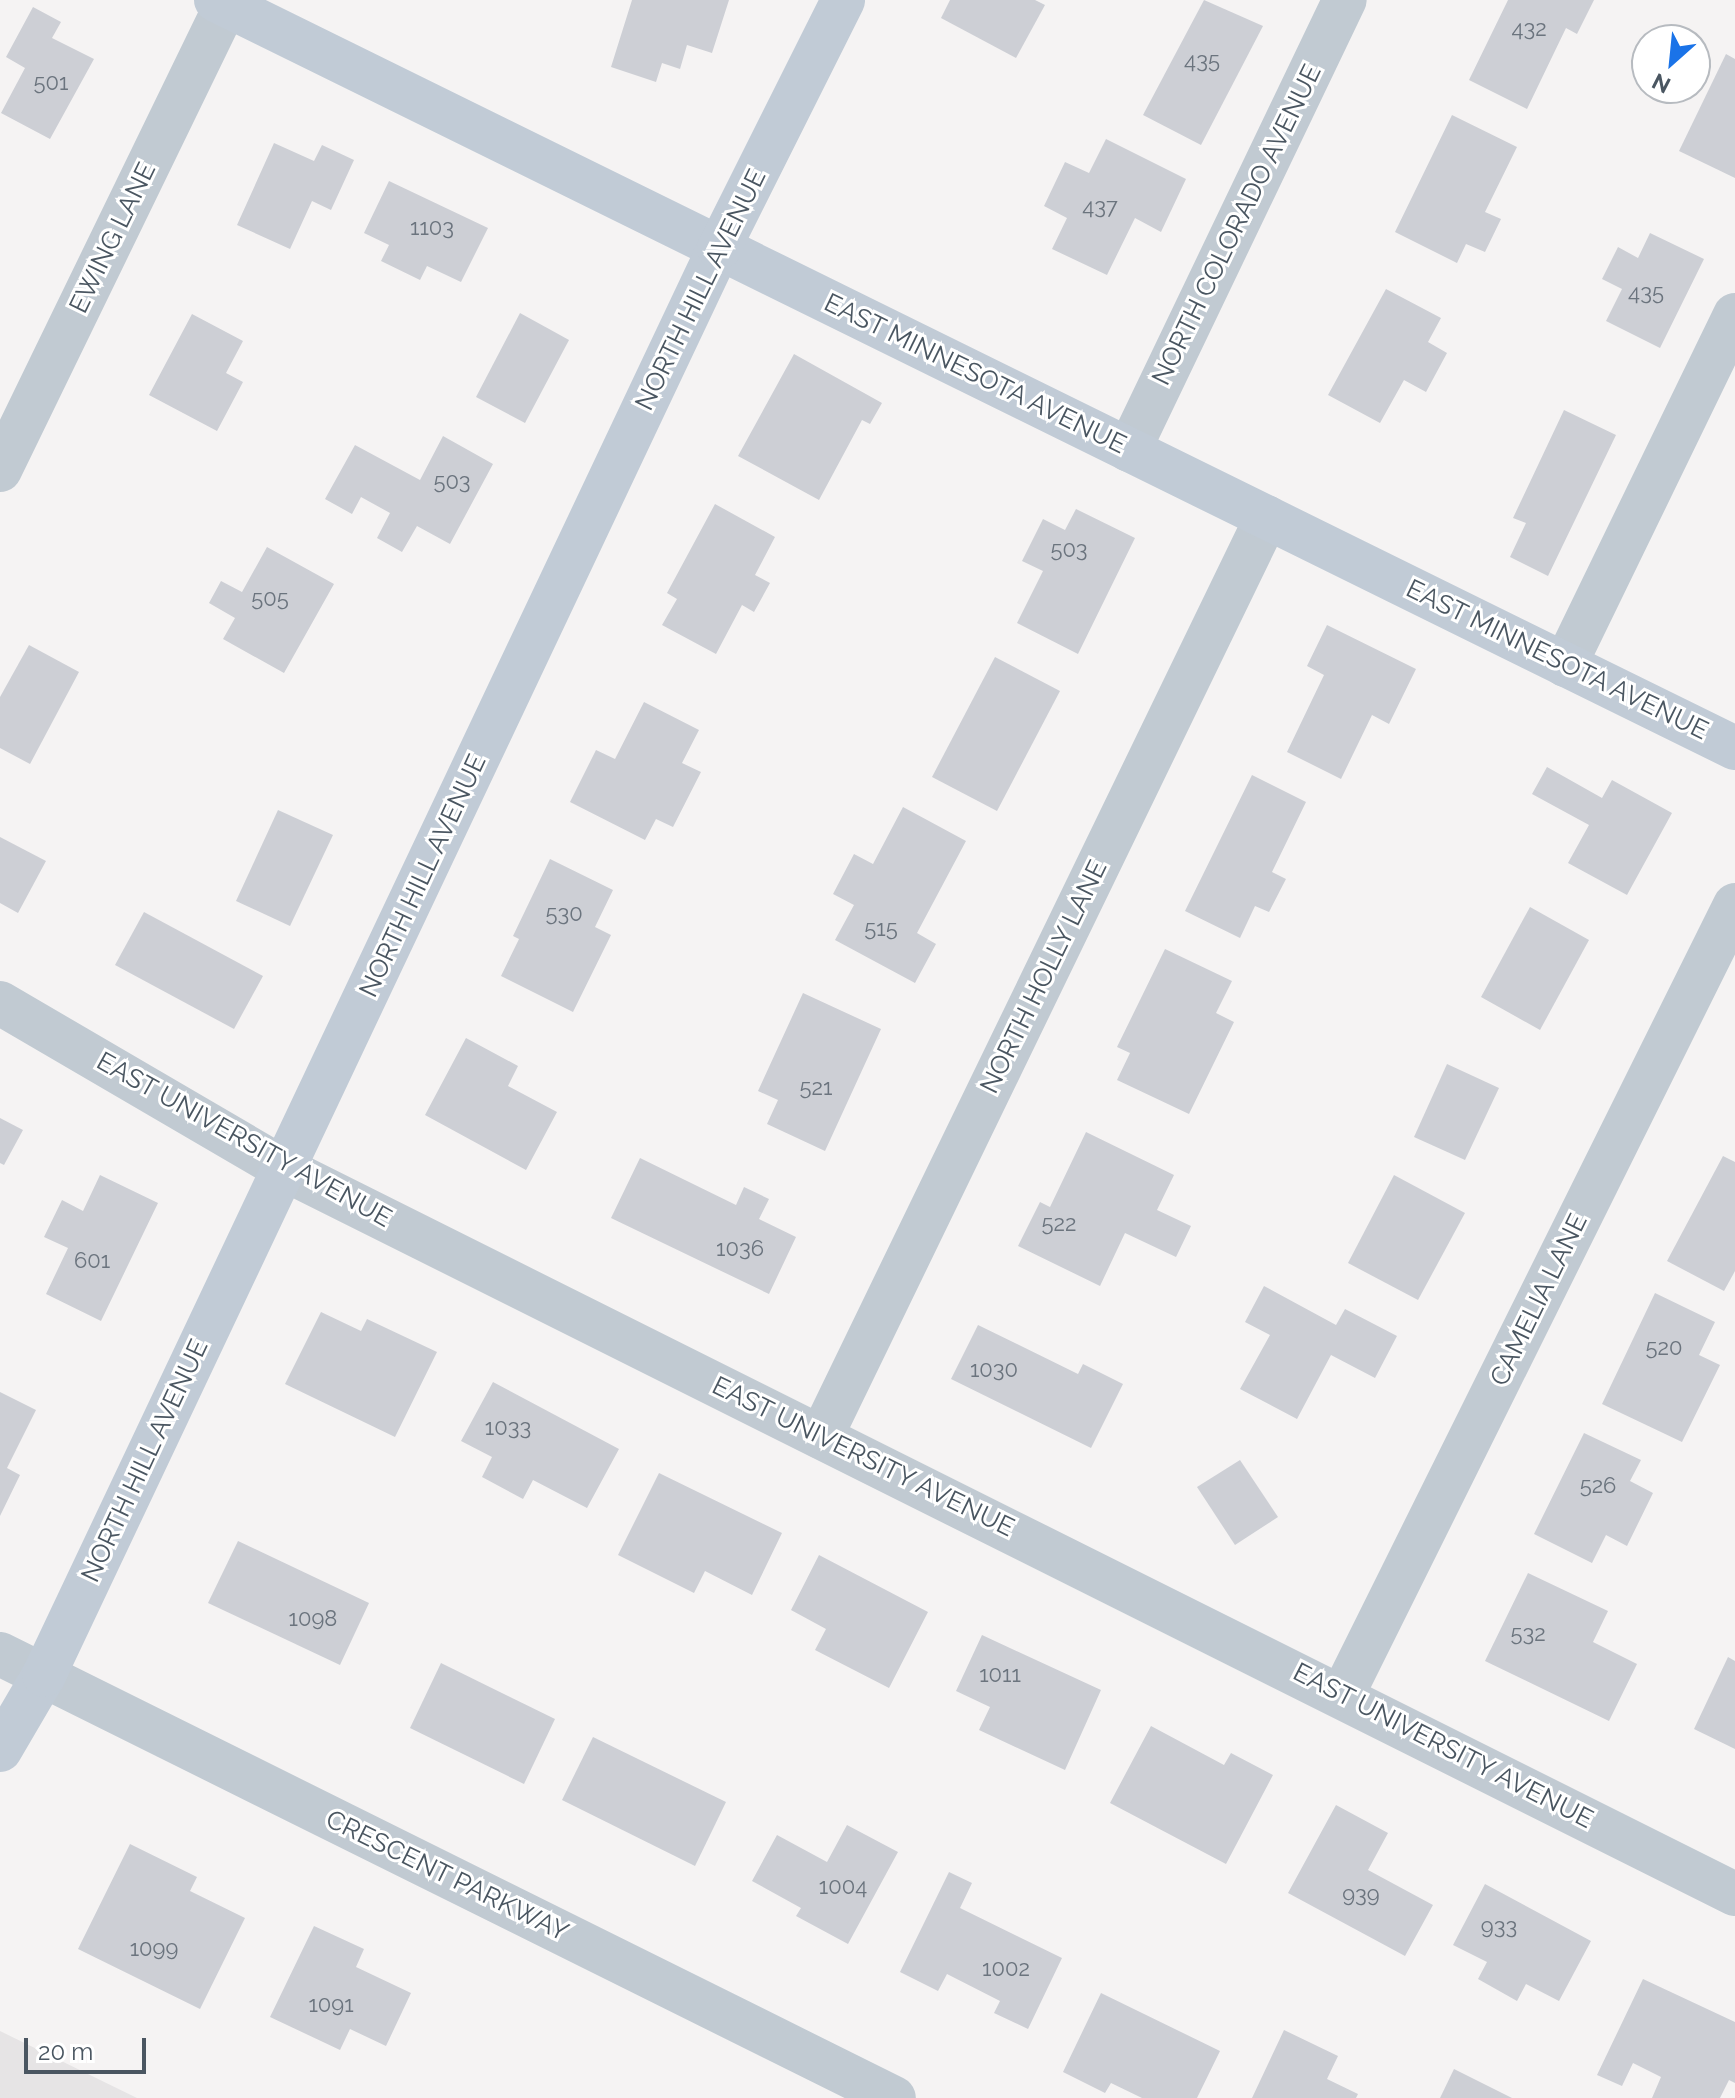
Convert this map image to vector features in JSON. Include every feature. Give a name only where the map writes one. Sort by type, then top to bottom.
[{"type":"street","name":"NORTH HILL AVENUE","points":[[0,1750],[44,1675],[719,248],[843,0]]},
{"type":"street","name":"NORTH COLORADO AVENUE","points":[[1129,450],[1345,0]]},
{"type":"street","name":"EAST MINNESOTA AVENUE","points":[[221,2],[1735,748]]},
{"type":"street","name":"EWING LANE","points":[[0,470],[221,2]]},
{"type":"street","points":[[1565,665],[1735,315]]},
{"type":"street","name":"NORTH HOLLY LANE","points":[[821,1437],[1267,517]]},
{"type":"street","name":"CAMELIA LANE","points":[[1343,1694],[1735,905]]},
{"type":"street","name":"EAST UNIVERSITY AVENUE","points":[[0,1003],[284,1169],[1343,1694],[1735,1894]]},
{"type":"street","name":"CRESCENT PARKWAY","points":[[0,1654],[894,2098]]},
{"type":"shaded area","points":[[0,2031],[137,2098],[0,2098]]},
{"type":"building","points":[[632,0],[729,0],[712,53],[687,45],[680,69],[662,63],[656,82],[611,67]]},
{"type":"building","points":[[950,0],[1035,0],[1045,5],[1016,58],[941,18]]},
{"type":"building","points":[[1204,0],[1263,26],[1201,145],[1143,115]]},
{"type":"building","points":[[1508,0],[1594,0],[1577,34],[1566,28],[1527,109],[1469,80]]},
{"type":"building","points":[[33,7],[61,22],[52,38],[94,59],[50,139],[1,113],[25,68],[6,57]]},
{"type":"building","points":[[1726,54],[1735,59],[1735,178],[1679,151],[1702,104],[1711,104],[1711,85]]},
{"type":"building","points":[[1452,115],[1517,147],[1485,212],[1501,219],[1485,252],[1466,244],[1457,263],[1395,232]]},
{"type":"building","points":[[1106,139],[1186,179],[1161,232],[1135,218],[1107,275],[1052,249],[1067,218],[1044,206],[1065,162],[1089,173]]},
{"type":"building","points":[[274,143],[314,161],[322,145],[354,160],[331,210],[312,201],[290,249],[237,225]]},
{"type":"building","points":[[389,181],[488,228],[461,282],[427,266],[420,280],[381,261],[389,245],[364,233]]},
{"type":"building","points":[[1650,233],[1704,259],[1660,348],[1606,321],[1622,289],[1602,279],[1618,247],[1638,258]]},
{"type":"building","points":[[1386,289],[1441,318],[1428,342],[1447,353],[1426,392],[1404,380],[1380,423],[1328,395]]},
{"type":"building","points":[[520,313],[569,340],[525,423],[476,397]]},
{"type":"building","points":[[192,314],[243,341],[226,373],[243,382],[217,431],[149,395]]},
{"type":"building","points":[[794,354],[882,403],[870,424],[862,420],[819,500],[738,456]]},
{"type":"building","points":[[1564,410],[1616,435],[1548,576],[1510,557],[1526,523],[1513,518]]},
{"type":"building","points":[[443,436],[493,464],[450,544],[417,526],[402,552],[377,538],[390,513],[361,497],[352,514],[325,499],[355,445],[420,480]]},
{"type":"building","points":[[715,504],[775,537],[755,575],[770,583],[754,612],[742,605],[716,654],[662,625],[677,599],[667,593]]},
{"type":"building","points":[[1076,509],[1135,538],[1078,654],[1017,623],[1043,571],[1022,561],[1043,519],[1065,530]]},
{"type":"building","points":[[267,547],[334,584],[284,673],[223,639],[235,618],[209,603],[221,581],[242,592]]},
{"type":"building","points":[[1327,625],[1416,669],[1389,724],[1372,715],[1341,779],[1287,752],[1324,675],[1307,666]]},
{"type":"building","points":[[29,645],[79,672],[30,764],[0,748],[0,697]]},
{"type":"building","points":[[995,657],[1060,691],[997,811],[932,777]]},
{"type":"building","points":[[644,702],[699,730],[682,763],[701,772],[673,827],[656,819],[645,840],[570,802],[596,750],[615,759]]},
{"type":"building","points":[[1547,767],[1602,798],[1612,780],[1672,813],[1627,895],[1568,863],[1589,825],[1532,794]]},
{"type":"building","points":[[1252,775],[1306,802],[1272,872],[1286,879],[1269,912],[1255,906],[1240,938],[1185,911]]},
{"type":"building","points":[[903,807],[966,841],[917,933],[936,944],[915,983],[835,940],[854,905],[833,894],[854,854],[873,864]]},
{"type":"building","points":[[278,810],[333,835],[290,926],[236,901]]},
{"type":"building","points":[[0,837],[46,861],[18,913],[0,903]]},
{"type":"building","points":[[550,859],[613,890],[595,927],[611,935],[573,1012],[501,976],[519,939],[513,936]]},
{"type":"building","points":[[1530,907],[1589,940],[1540,1030],[1481,997]]},
{"type":"building","points":[[144,912],[263,976],[234,1029],[115,965]]},
{"type":"building","points":[[1165,949],[1232,981],[1216,1013],[1234,1022],[1189,1114],[1117,1080],[1130,1053],[1117,1047]]},
{"type":"building","points":[[803,993],[881,1029],[825,1151],[767,1124],[778,1100],[758,1091]]},
{"type":"building","points":[[466,1038],[518,1066],[508,1086],[557,1112],[526,1170],[425,1115]]},
{"type":"building","points":[[1447,1064],[1499,1088],[1465,1160],[1414,1137]]},
{"type":"building","points":[[0,1118],[23,1130],[4,1165],[0,1163]]},
{"type":"building","points":[[1086,1132],[1174,1175],[1157,1210],[1191,1226],[1176,1257],[1125,1233],[1100,1286],[1018,1246],[1040,1202],[1050,1207]]},
{"type":"building","points":[[1723,1156],[1735,1162],[1735,1271],[1724,1291],[1667,1261]]},
{"type":"building","points":[[640,1158],[736,1205],[744,1187],[769,1199],[759,1219],[796,1237],[769,1294],[611,1218]]},
{"type":"building","points":[[100,1175],[158,1203],[101,1321],[46,1294],[68,1248],[44,1237],[62,1200],[83,1211]]},
{"type":"building","points":[[1394,1175],[1465,1213],[1418,1300],[1348,1263]]},
{"type":"building","points":[[1264,1286],[1336,1325],[1345,1309],[1397,1336],[1375,1378],[1331,1355],[1297,1419],[1240,1389],[1270,1335],[1245,1322]]},
{"type":"building","points":[[1655,1293],[1715,1322],[1699,1355],[1720,1365],[1682,1442],[1602,1404]]},
{"type":"building","points":[[321,1312],[361,1331],[367,1319],[437,1352],[395,1437],[285,1384]]},
{"type":"building","points":[[978,1325],[1078,1374],[1083,1364],[1123,1384],[1091,1448],[951,1379]]},
{"type":"building","points":[[493,1382],[619,1449],[587,1508],[533,1480],[523,1499],[482,1477],[492,1457],[461,1441]]},
{"type":"building","points":[[0,1392],[36,1410],[7,1468],[20,1475],[0,1516]]},
{"type":"building","points":[[1584,1433],[1641,1460],[1630,1481],[1653,1493],[1627,1546],[1606,1535],[1592,1563],[1534,1534]]},
{"type":"building","points":[[1240,1460],[1278,1517],[1235,1545],[1197,1487]]},
{"type":"building","points":[[659,1473],[782,1533],[752,1595],[705,1571],[694,1593],[618,1555]]},
{"type":"building","points":[[238,1541],[369,1603],[340,1665],[208,1603]]},
{"type":"building","points":[[819,1555],[928,1612],[889,1688],[815,1650],[826,1629],[791,1610]]},
{"type":"building","points":[[1528,1573],[1608,1611],[1593,1642],[1637,1664],[1609,1721],[1485,1661]]},
{"type":"building","points":[[982,1635],[1101,1690],[1065,1770],[979,1730],[990,1707],[956,1691]]},
{"type":"building","points":[[1728,1657],[1735,1661],[1735,1749],[1694,1729]]},
{"type":"building","points":[[441,1663],[555,1719],[524,1784],[410,1728]]},
{"type":"building","points":[[1151,1726],[1224,1765],[1231,1753],[1273,1775],[1226,1864],[1110,1803]]},
{"type":"building","points":[[593,1737],[726,1802],[695,1866],[562,1800]]},
{"type":"building","points":[[1336,1805],[1388,1833],[1368,1870],[1433,1905],[1405,1956],[1288,1893]]},
{"type":"building","points":[[847,1825],[898,1852],[848,1944],[796,1916],[801,1908],[752,1881],[777,1835],[827,1862]]},
{"type":"building","points":[[130,1844],[197,1877],[190,1891],[245,1918],[200,2009],[78,1949]]},
{"type":"building","points":[[949,1872],[972,1883],[960,1908],[1062,1958],[1028,2029],[994,2013],[1000,2001],[947,1974],[938,1991],[900,1972]]},
{"type":"building","points":[[1485,1884],[1591,1941],[1559,2001],[1526,1984],[1517,2001],[1478,1979],[1487,1962],[1453,1945]]},
{"type":"building","points":[[314,1926],[364,1949],[356,1967],[411,1993],[386,2046],[350,2029],[340,2050],[270,2017]]},
{"type":"building","points":[[1643,1979],[1735,2022],[1735,2083],[1729,2080],[1720,2098],[1652,2098],[1661,2077],[1633,2063],[1622,2086],[1597,2075]]},
{"type":"building","points":[[1101,1993],[1220,2051],[1197,2098],[1142,2098],[1111,2083],[1105,2093],[1063,2072]]},
{"type":"building","points":[[1284,2030],[1338,2056],[1327,2079],[1358,2094],[1356,2098],[1252,2098]]},
{"type":"building","points":[[1454,2069],[1512,2098],[1440,2098]]}]
